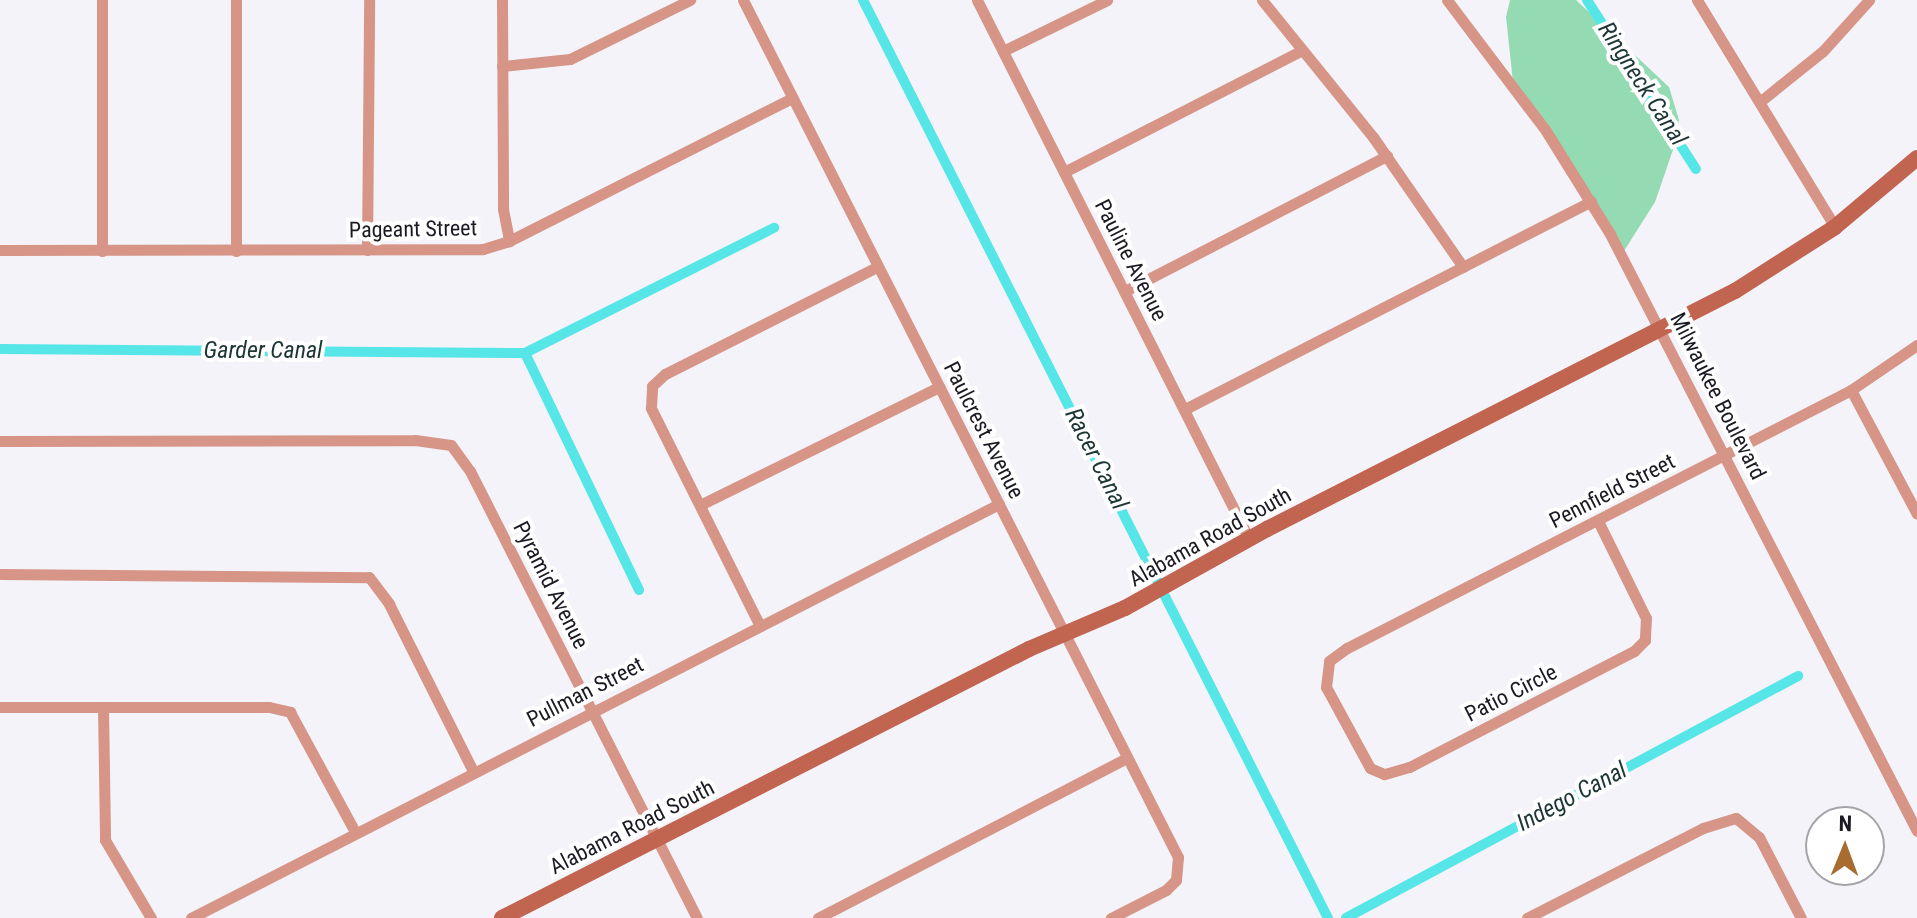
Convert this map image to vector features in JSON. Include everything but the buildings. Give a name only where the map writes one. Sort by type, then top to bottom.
[{"type":"street","points":[[102,0],[102,251]]},
{"type":"street","points":[[236,0],[236,251]]},
{"type":"street","points":[[367,250],[369,0]]},
{"type":"street","points":[[502,0],[503,209],[509,241]]},
{"type":"street","points":[[502,66],[570,59],[690,0]]},
{"type":"street","name":"Paulcrest Avenue","points":[[743,0],[1178,857],[1176,880],[1111,918]]},
{"type":"street","name":"Pauline Avenue","points":[[977,0],[1249,539]]},
{"type":"street","points":[[1003,51],[1107,0]]},
{"type":"street","points":[[1262,0],[1387,156],[1463,267]]},
{"type":"street","name":"Milwaukee Boulevard","points":[[1447,0],[1512,83],[1591,201],[1912,810],[1917,831]]},
{"type":"street","points":[[1697,0],[1762,100],[1835,227]]},
{"type":"street","points":[[1762,100],[1810,63],[1869,0]]},
{"type":"street","points":[[1064,172],[1302,50]]},
{"type":"street","name":"Pageant Street","points":[[0,250],[468,250],[509,241],[792,98]]},
{"type":"street","points":[[1125,291],[1387,156]]},
{"type":"street","name":"Alabama Road South","points":[[502,918],[1065,633],[1174,583],[1249,539],[1767,273],[1835,227],[1917,158]]},
{"type":"street","points":[[1185,409],[1591,201]]},
{"type":"street","points":[[760,626],[651,408],[652,386],[665,374],[877,267]]},
{"type":"street","name":"Pennfield Street","points":[[1325,671],[1347,648],[1851,390],[1917,345]]},
{"type":"street","points":[[700,505],[939,387]]},
{"type":"street","points":[[1851,390],[1916,508]]},
{"type":"street","name":"Pyramid Avenue","points":[[0,441],[415,440],[451,445],[470,471],[697,918]]},
{"type":"street","name":"Pullman Street","points":[[191,918],[354,830],[999,504]]},
{"type":"street","name":"Patio Circle","points":[[1325,671],[1331,698],[1363,759],[1384,774],[1420,762],[1616,662],[1634,651],[1648,630],[1598,521]]},
{"type":"street","points":[[0,574],[369,577],[389,604],[473,771]]},
{"type":"street","points":[[0,707],[269,707],[290,712],[354,830]]},
{"type":"street","points":[[103,707],[105,840],[151,918]]},
{"type":"street","points":[[818,918],[1127,758]]},
{"type":"street","points":[[1527,918],[1703,828],[1736,818],[1759,837],[1801,918]]},
{"type":"green space","points":[[1510,0],[1576,0],[1669,87],[1679,120],[1676,141],[1655,202],[1622,254],[1513,82],[1506,17]]},
{"type":"waterway","name":"Racer Canal","points":[[863,0],[1328,918]]},
{"type":"waterway","name":"Ringneck Canal","points":[[1587,0],[1696,169]]},
{"type":"waterway","name":"Garder Canal","points":[[0,349],[525,353],[774,228]]},
{"type":"waterway","name":"Garder Canal","points":[[525,353],[639,590]]},
{"type":"waterway","name":"Indego Canal","points":[[1346,918],[1798,676]]}]
